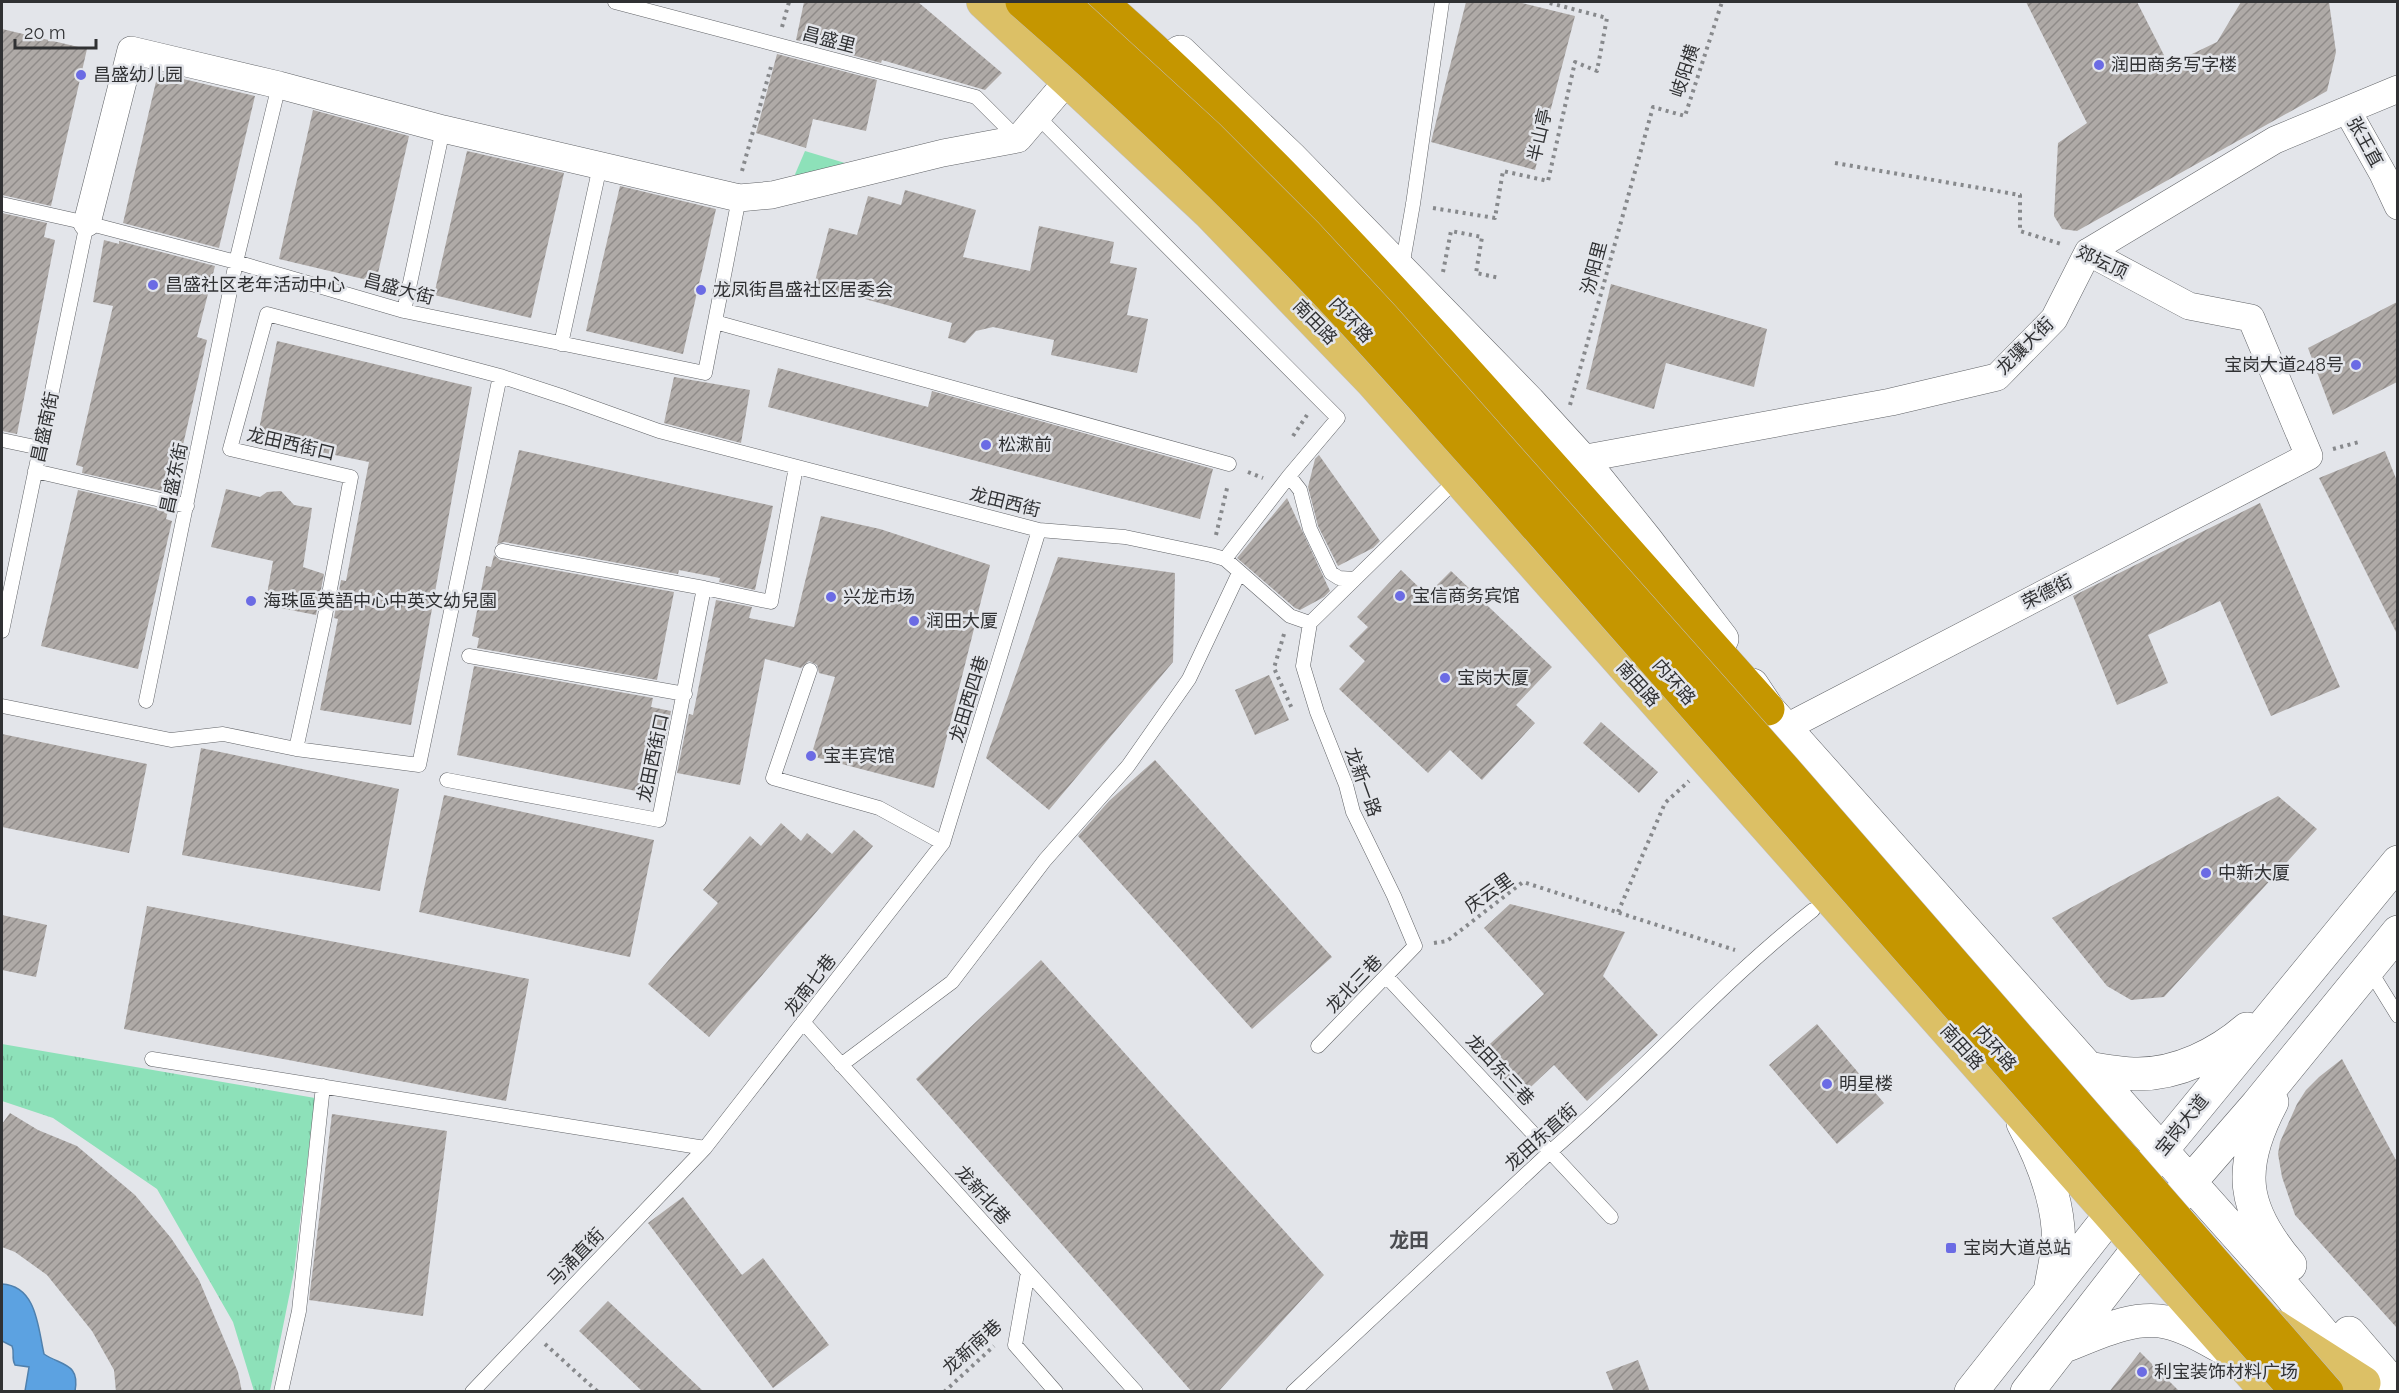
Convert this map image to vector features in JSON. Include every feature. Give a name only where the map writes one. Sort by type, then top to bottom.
[{"type":"highway","name":"内环路","points":[[1022,2],[1093,64],[1249,213],[1367,338],[1485,468],[2297,1392]]},
{"type":"highway","name":"内环路","points":[[1062,2],[1208,136],[1339,269],[1452,393],[1785,770],[2326,1392]]},
{"type":"highway","points":[[1101,2],[1199,90],[1326,218],[1507,415],[1776,719]]},
{"type":"main road","name":"南田路","points":[[984,2],[1069,79],[1209,213],[1312,318],[1458,478],[2236,1354],[2267,1392]]},
{"type":"main road","points":[[1056,2],[1244,179],[1347,283],[1928,938],[2326,1392]]},
{"type":"main road","points":[[1123,2],[1245,112],[1437,306],[1571,448],[1686,591],[1776,719],[2286,1290],[2368,1387]]},
{"type":"main road","points":[[1209,213],[1244,179]]},
{"type":"main road","points":[[1312,318],[1347,283]]},
{"type":"main road","points":[[1776,719],[1821,819]]},
{"type":"main road","points":[[1831,781],[1881,886]]},
{"type":"main road","name":"宝岗大道","points":[[1971,1392],[2161,1151],[2397,862]]},
{"type":"main road","points":[[2026,1392],[2190,1182],[2301,1051],[2397,932]]},
{"type":"main road","points":[[1928,938],[1996,965]]},
{"type":"main road","points":[[1971,988],[2043,1017]]},
{"type":"main road","points":[[2088,1068],[2138,1074],[2181,1067],[2235,1039],[2286,997]]},
{"type":"main road","points":[[2301,1051],[2258,1128],[2248,1175],[2250,1199],[2259,1223],[2271,1242],[2397,1390]]},
{"type":"main road","points":[[2010,1101],[2035,1145],[2051,1187],[2058,1229],[2049,1295]]},
{"type":"main road","points":[[2300,1276],[2368,1387]]},
{"type":"main road","points":[[2259,1316],[2368,1387]]},
{"type":"main road","points":[[2060,1347],[2117,1327],[2136,1323],[2165,1322],[2201,1336],[2236,1354]]},
{"type":"street","name":"昌盛南街","points":[[87,223],[131,50],[279,85]]},
{"type":"street","points":[[279,85],[443,129],[600,166],[772,195],[943,153],[1018,139],[1069,79]]},
{"type":"street","points":[[2088,252],[2275,140],[2397,89]]},
{"type":"street","name":"张王直","points":[[2347,110],[2383,174],[2397,206]]},
{"type":"street","name":"龙骧大街","points":[[1571,448],[1891,402],[1997,377],[2054,319],[2088,252]]},
{"type":"street","name":"郊坛顶","points":[[2088,252],[2189,306],[2252,318],[2309,456]]},
{"type":"street","name":"荣德街","points":[[1776,719],[2309,456]]},
{"type":"lane","name":"昌盛里","points":[[615,2],[976,97],[1018,139]]},
{"type":"lane","points":[[1401,269],[1413,204],[1442,2]]},
{"type":"lane","name":"昌盛东街","points":[[146,701],[237,262],[279,85]]},
{"type":"lane","points":[[1037,116],[1338,418],[1289,476],[1225,559],[1239,573],[1290,616],[1310,623],[1458,478]]},
{"type":"lane","points":[[404,311],[443,129]]},
{"type":"lane","points":[[561,344],[600,166]]},
{"type":"lane","points":[[740,188],[715,322],[1229,471]]},
{"type":"lane","points":[[2,204],[87,223]]},
{"type":"lane","name":"昌盛大街","points":[[87,223],[237,262],[404,311],[705,373],[715,322]]},
{"type":"lane","name":"昌盛南街","points":[[2,631],[87,223]]},
{"type":"lane","name":"龙田西街口","points":[[296,749],[324,621],[351,477],[230,449],[267,314],[500,376],[659,431]]},
{"type":"lane","points":[[2,706],[171,740],[223,734],[296,749],[419,765],[500,376]]},
{"type":"lane","name":"龙田西街","points":[[659,431],[1039,530],[1125,537],[1225,559]]},
{"type":"lane","points":[[2,440],[40,448]]},
{"type":"lane","points":[[502,551],[704,588],[771,603],[796,466]]},
{"type":"lane","points":[[35,471],[187,506]]},
{"type":"lane","points":[[1289,476],[1300,490],[1310,529],[1331,573],[1339,578],[1355,579]]},
{"type":"lane","name":"龙田西四巷","points":[[943,843],[1039,530]]},
{"type":"lane","points":[[841,1065],[952,982],[1045,860],[1128,766],[1189,679],[1239,573]]},
{"type":"lane","name":"龙田西街口","points":[[447,780],[658,820],[685,694],[704,588]]},
{"type":"lane","name":"龙新一路","points":[[1310,623],[1303,666],[1317,712],[1346,785],[1353,812],[1394,896],[1415,946]]},
{"type":"lane","points":[[469,656],[685,694]]},
{"type":"lane","points":[[810,670],[773,778],[879,808],[943,843]]},
{"type":"lane","name":"龙南七巷","points":[[705,1148],[943,843]]},
{"type":"lane","name":"龙田东直街","points":[[1293,1392],[1551,1151],[1592,1116],[1756,957],[1813,910]]},
{"type":"lane","name":"龙北三巷","points":[[1318,1046],[1415,946]]},
{"type":"lane","points":[[2368,968],[2397,1016]]},
{"type":"lane","name":"龙田东三巷","points":[[1386,976],[1611,1217]]},
{"type":"lane","name":"龙新北巷","points":[[803,1022],[1136,1392]]},
{"type":"lane","points":[[152,1059],[705,1148]]},
{"type":"lane","points":[[280,1392],[299,1311],[323,1086]]},
{"type":"lane","name":"马涌直街","points":[[472,1392],[705,1148]]},
{"type":"lane","points":[[1028,1272],[1015,1345],[1056,1392]]},
{"type":"path","points":[[740,188],[789,2]]},
{"type":"path","name":"半山亭","points":[[1413,204],[1495,218],[1503,171],[1548,181],[1575,62],[1597,71],[1607,18],[1546,2]]},
{"type":"path","name":"岐阳横","points":[[1653,107],[1685,116],[1722,2]]},
{"type":"path","name":"汾阳里","points":[[1571,448],[1653,107]]},
{"type":"path","name":"郊坛顶","points":[[1835,163],[2020,195],[2020,231],[2088,252]]},
{"type":"path","points":[[1437,306],[1451,231],[1482,237],[1476,273],[1500,278]]},
{"type":"path","points":[[1289,442],[1318,398]]},
{"type":"path","points":[[1214,544],[1229,471]]},
{"type":"path","points":[[1243,471],[1265,478]]},
{"type":"path","points":[[1618,912],[1665,802],[1710,763]]},
{"type":"path","name":"庆云里","points":[[1415,946],[1447,941],[1523,882],[1756,957]]},
{"type":"path","name":"龙新南巷","points":[[944,1392],[1019,1323]]},
{"type":"path","points":[[530,1331],[598,1392]]},
{"type":"green space","points":[[805,151],[845,163],[793,179]]},
{"type":"green space","points":[[2,1044],[315,1098],[294,1272],[270,1391],[254,1391],[233,1322],[157,1189],[53,1118],[2,1101]]},
{"type":"water","points":[[2,1284],[14,1287],[29,1300],[34,1310],[44,1354],[72,1370],[76,1382],[75,1391],[25,1391],[29,1367],[15,1365],[12,1346],[2,1341]]},
{"type":"building","points":[[804,2],[918,2],[1002,73],[985,90],[882,60],[881,63],[796,40]]},
{"type":"building","points":[[1466,2],[1518,2],[1575,16],[1535,170],[1431,142]]},
{"type":"building","points":[[2026,2],[2137,2],[2169,65],[2217,42],[2241,2],[2329,2],[2336,52],[2327,91],[2077,231],[2062,229],[2054,216],[2058,143],[2087,123]]},
{"type":"building","points":[[2,29],[87,49],[51,206],[2,195]]},
{"type":"building","points":[[777,54],[877,80],[866,131],[813,119],[806,148],[756,133]]},
{"type":"building","points":[[158,73],[255,96],[219,248],[123,223]]},
{"type":"building","points":[[313,110],[409,136],[376,282],[279,259]]},
{"type":"building","points":[[467,151],[564,173],[531,318],[434,295]]},
{"type":"building","points":[[620,186],[716,209],[683,354],[586,331]]},
{"type":"building","points":[[905,190],[976,210],[963,257],[1030,271],[1039,226],[1114,242],[1110,263],[1137,268],[1127,315],[1148,319],[1137,373],[1051,355],[1054,340],[993,327],[976,331],[965,343],[948,338],[952,323],[814,285],[829,228],[857,235],[868,196],[901,205]]},
{"type":"building","points":[[2,213],[47,223],[44,237],[55,240],[17,434],[2,431]]},
{"type":"building","points":[[104,240],[119,244],[119,241],[215,266],[197,337],[207,340],[172,493],[82,473],[83,467],[76,465],[113,306],[93,302]]},
{"type":"building","points":[[1611,284],[1767,329],[1754,387],[1666,363],[1654,409],[1586,389]]},
{"type":"building","name":"宝岗大道248号","points":[[2397,302],[2397,382],[2333,415],[2308,348]]},
{"type":"building","points":[[277,341],[472,387],[411,725],[320,710],[338,619],[334,618],[341,580],[346,581],[369,462],[257,439]]},
{"type":"building","name":"松漱前","points":[[778,368],[928,407],[932,391],[1213,469],[1200,519],[768,407]]},
{"type":"building","points":[[674,377],[750,390],[741,443],[664,423]]},
{"type":"building","points":[[519,450],[773,506],[755,590],[719,582],[720,578],[679,570],[678,574],[504,542],[497,544]]},
{"type":"building","points":[[2385,451],[2397,481],[2397,634],[2319,478]]},
{"type":"building","points":[[1319,455],[1380,541],[1373,548],[1338,566],[1318,526],[1308,487],[1315,459]]},
{"type":"building","points":[[226,489],[260,497],[267,492],[281,491],[294,505],[312,508],[303,567],[324,574],[316,615],[265,605],[273,561],[211,547]]},
{"type":"building","points":[[78,490],[168,511],[166,519],[172,521],[138,669],[41,646]]},
{"type":"building","points":[[1287,498],[1330,591],[1324,597],[1300,610],[1237,558]]},
{"type":"building","points":[[2260,503],[2340,687],[2271,716],[2220,601],[2148,635],[2168,683],[2117,705],[2073,596]]},
{"type":"building","points":[[821,516],[880,529],[990,565],[934,788],[811,756],[835,677],[819,673],[817,665],[809,661],[801,668],[765,659],[740,785],[677,773],[689,714],[693,715],[716,600],[752,607],[749,618],[794,627]]},
{"type":"building","points":[[494,555],[500,560],[674,592],[657,680],[477,648],[479,638],[472,636],[486,566],[491,567]]},
{"type":"building","points":[[1058,557],[1175,573],[1173,662],[1049,810],[986,758]]},
{"type":"building","name":"宝岗大厦","points":[[1401,570],[1427,595],[1451,571],[1552,667],[1516,705],[1535,723],[1482,780],[1450,750],[1428,773],[1339,689],[1365,661],[1349,646],[1368,627],[1357,617]]},
{"type":"building","points":[[474,666],[653,698],[651,707],[671,711],[660,770],[651,768],[646,793],[457,755]]},
{"type":"building","points":[[1269,675],[1289,720],[1255,735],[1235,690]]},
{"type":"building","points":[[1601,722],[1658,772],[1639,793],[1583,743]]},
{"type":"building","points":[[2,734],[147,764],[129,853],[2,827]]},
{"type":"building","points":[[201,748],[399,789],[380,891],[182,855]]},
{"type":"building","points":[[1155,760],[1332,957],[1252,1029],[1078,836],[1109,801]]},
{"type":"building","points":[[444,795],[654,840],[630,957],[419,912]]},
{"type":"building","name":"中新大厦","points":[[2278,796],[2317,829],[2164,997],[2131,1000],[2107,986],[2052,918]]},
{"type":"building","points":[[781,823],[801,841],[807,833],[832,854],[854,830],[873,846],[709,1037],[648,984],[718,903],[703,890],[750,836],[761,846]]},
{"type":"building","points":[[1510,904],[1625,932],[1603,976],[1658,1035],[1587,1101],[1554,1065],[1518,1099],[1478,1055],[1544,994],[1484,928]]},
{"type":"building","points":[[147,906],[529,979],[506,1101],[124,1029]]},
{"type":"building","points":[[2,915],[47,925],[36,977],[2,970]]},
{"type":"building","points":[[1041,960],[1324,1275],[1218,1392],[1192,1392],[916,1079]]},
{"type":"building","name":"明星楼","points":[[1817,1024],[1884,1103],[1837,1144],[1769,1065]]},
{"type":"building","points":[[2342,1059],[2397,1162],[2397,1328],[2295,1215],[2282,1177],[2278,1154],[2280,1142],[2297,1104],[2306,1090],[2319,1077]]},
{"type":"building","points":[[10,1113],[38,1130],[77,1146],[135,1195],[171,1238],[199,1280],[238,1372],[242,1392],[116,1392],[114,1370],[92,1331],[47,1275],[15,1252],[2,1247],[2,1124]]},
{"type":"building","points":[[332,1114],[447,1131],[423,1316],[309,1300]]},
{"type":"building","points":[[683,1197],[742,1275],[763,1258],[829,1345],[773,1388],[648,1223]]},
{"type":"building","points":[[608,1301],[704,1392],[643,1392],[579,1331]]},
{"type":"building","name":"利宝装饰材料广场","points":[[2140,1352],[2180,1392],[2109,1392]]},
{"type":"building","points":[[1638,1360],[1650,1392],[1614,1392],[1606,1372]]},
{"type":"place","name":"润田商务写字楼","points":[[2099,65]]},
{"type":"place","name":"昌盛幼儿园","points":[[81,75]]},
{"type":"place","name":"昌盛社区老年活动中心","points":[[153,285]]},
{"type":"place","name":"龙凤街昌盛社区居委会","points":[[701,290]]},
{"type":"place","name":"宝岗大道248号","points":[[2356,365]]},
{"type":"place","name":"松漱前","points":[[986,445]]},
{"type":"place","name":"宝信商务宾馆","points":[[1400,596]]},
{"type":"place","name":"兴龙市场","points":[[831,597]]},
{"type":"place","name":"海珠區英語中心中英文幼兒園","points":[[251,601]]},
{"type":"place","name":"润田大厦","points":[[914,621]]},
{"type":"place","name":"宝岗大厦","points":[[1445,678]]},
{"type":"place","name":"宝丰宾馆","points":[[811,756]]},
{"type":"place","name":"中新大厦","points":[[2206,873]]},
{"type":"place","name":"明星楼","points":[[1827,1084]]},
{"type":"place","name":"宝岗大道总站","points":[[1951,1248]]},
{"type":"place","name":"利宝装饰材料广场","points":[[2142,1372]]},
{"type":"district","name":"龙田","points":[[1409,1240]]}]
